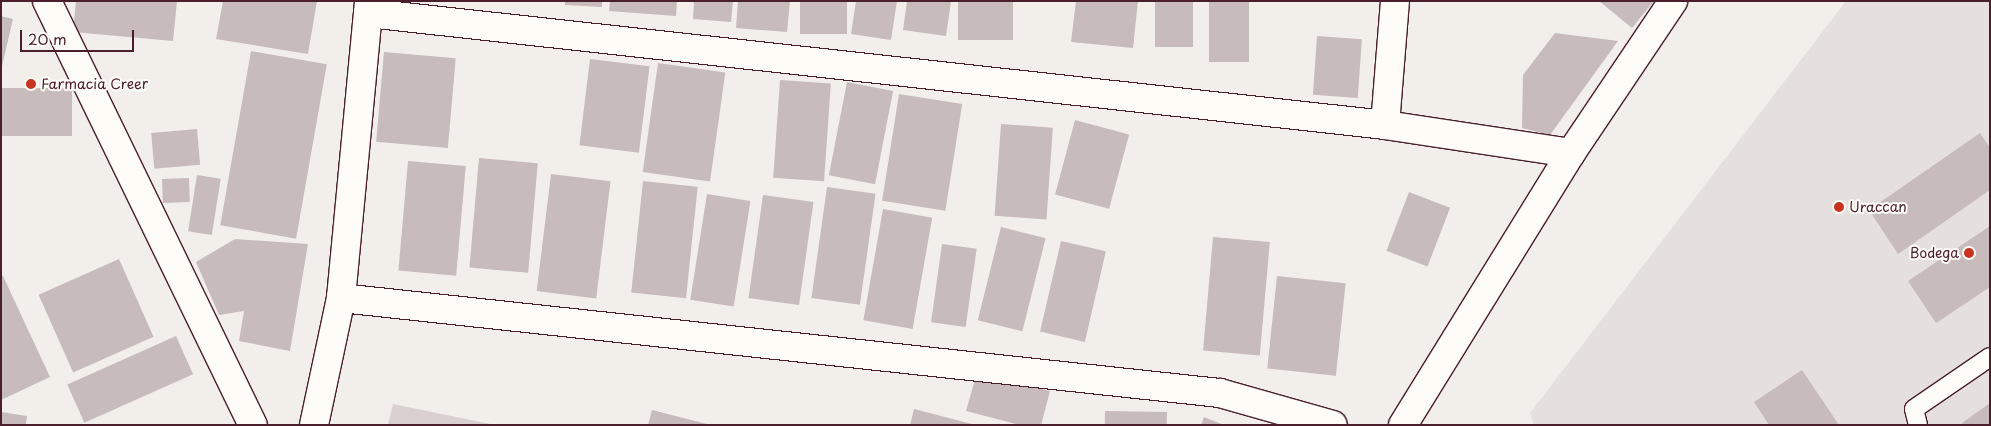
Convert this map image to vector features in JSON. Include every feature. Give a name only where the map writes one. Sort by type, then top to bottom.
[{"type":"street","points":[[47,1],[253,425]]},
{"type":"street","points":[[1385,125],[1395,1]]},
{"type":"street","points":[[1403,425],[1571,153],[1672,1]]},
{"type":"street","points":[[314,425],[341,298],[368,7],[1385,125],[1571,153]]},
{"type":"street","points":[[341,298],[1220,393],[1333,425]]},
{"type":"lane","points":[[1918,425],[1914,409],[1990,357]]},
{"type":"shaded area","name":"Uraccan","points":[[1846,1],[1990,1],[1990,425],[1534,425],[1530,413]]},
{"type":"shaded area","points":[[393,404],[495,425],[388,425]]},
{"type":"building","points":[[76,1],[177,1],[173,41],[73,32]]},
{"type":"building","points":[[223,1],[317,1],[308,54],[216,39]]},
{"type":"building","points":[[565,1],[602,1],[602,7],[565,5]]},
{"type":"building","points":[[610,1],[677,1],[676,16],[609,11]]},
{"type":"building","points":[[694,1],[733,1],[731,22],[693,19]]},
{"type":"building","points":[[738,1],[790,1],[787,32],[736,28]]},
{"type":"building","points":[[800,1],[847,1],[847,34],[800,34]]},
{"type":"building","points":[[856,1],[897,1],[891,40],[851,34]]},
{"type":"building","points":[[907,1],[951,1],[946,36],[903,30]]},
{"type":"building","points":[[958,1],[1013,1],[1013,40],[958,40]]},
{"type":"building","points":[[1076,1],[1138,1],[1133,48],[1071,42]]},
{"type":"building","points":[[1155,1],[1193,1],[1193,47],[1155,47]]},
{"type":"building","points":[[1209,1],[1249,1],[1249,62],[1209,62]]},
{"type":"building","points":[[1599,1],[1654,1],[1632,28]]},
{"type":"building","points":[[1,16],[13,19],[2,66],[1,66]]},
{"type":"building","points":[[1555,33],[1618,41],[1550,135],[1522,128],[1523,75]]},
{"type":"building","points":[[1317,36],[1362,39],[1358,98],[1313,95]]},
{"type":"building","points":[[251,51],[327,64],[296,239],[220,225]]},
{"type":"building","points":[[384,52],[456,58],[448,148],[376,142]]},
{"type":"building","points":[[590,59],[650,66],[639,153],[579,145]]},
{"type":"building","points":[[658,63],[725,72],[710,181],[643,172]]},
{"type":"building","points":[[780,80],[831,84],[824,181],[773,178]]},
{"type":"building","points":[[847,82],[893,91],[875,184],[829,175]]},
{"type":"building","points":[[1,88],[72,88],[72,136],[1,136]]},
{"type":"building","points":[[899,94],[962,104],[945,211],[882,201]]},
{"type":"building","points":[[1075,120],[1129,134],[1109,209],[1055,194]]},
{"type":"building","points":[[1001,124],[1053,128],[1046,219],[995,216]]},
{"type":"building","points":[[197,129],[200,165],[154,169],[151,133]]},
{"type":"building","points":[[1980,133],[1990,148],[1990,190],[1898,254],[1869,210]]},
{"type":"building","points":[[479,158],[538,163],[528,273],[469,268]]},
{"type":"building","points":[[408,161],[466,166],[456,276],[398,271]]},
{"type":"building","points":[[551,174],[611,181],[596,298],[537,291]]},
{"type":"building","points":[[197,175],[221,179],[212,235],[188,231]]},
{"type":"building","points":[[189,178],[190,202],[163,203],[162,179]]},
{"type":"building","points":[[643,181],[698,187],[686,298],[631,292]]},
{"type":"building","points":[[827,187],[876,194],[860,305],[811,298]]},
{"type":"building","points":[[1409,192],[1450,208],[1428,267],[1386,251]]},
{"type":"building","points":[[707,194],[750,201],[734,307],[690,300]]},
{"type":"building","points":[[763,195],[814,202],[799,305],[749,298]]},
{"type":"building","points":[[883,209],[932,218],[913,329],[863,320]]},
{"type":"building","name":"Bodega","points":[[1990,226],[1990,287],[1936,323],[1908,281]]},
{"type":"building","points":[[1001,227],[1046,238],[1022,331],[978,320]]},
{"type":"building","points":[[1213,237],[1270,242],[1260,356],[1203,351]]},
{"type":"building","points":[[235,239],[308,244],[290,351],[239,341],[244,311],[219,315],[196,262]]},
{"type":"building","points":[[1061,241],[1106,251],[1085,342],[1040,332]]},
{"type":"building","points":[[942,244],[977,249],[966,327],[931,322]]},
{"type":"building","points":[[119,259],[154,337],[73,372],[39,295]]},
{"type":"building","points":[[3,276],[50,377],[1,400],[1,277]]},
{"type":"building","points":[[1277,276],[1346,283],[1336,376],[1267,368]]},
{"type":"building","points":[[176,336],[193,374],[84,423],[67,384]]},
{"type":"building","points":[[1802,370],[1839,425],[1769,425],[1754,402]]},
{"type":"building","points":[[977,372],[1050,391],[1041,425],[1020,425],[966,411]]},
{"type":"building","points":[[1990,403],[1990,425],[1964,425],[1962,423]]},
{"type":"building","points":[[914,409],[972,424],[972,425],[910,425]]},
{"type":"building","points":[[652,410],[707,424],[707,425],[648,425]]},
{"type":"building","points":[[1105,411],[1167,412],[1167,425],[1105,425]]},
{"type":"building","points":[[1,412],[27,416],[26,425],[1,425]]},
{"type":"building","points":[[1204,417],[1224,425],[1201,425]]},
{"type":"place","name":"Farmacia Creer","points":[[31,84]]},
{"type":"place","name":"Uraccan","points":[[1839,207]]},
{"type":"place","name":"Bodega","points":[[1969,253]]}]
